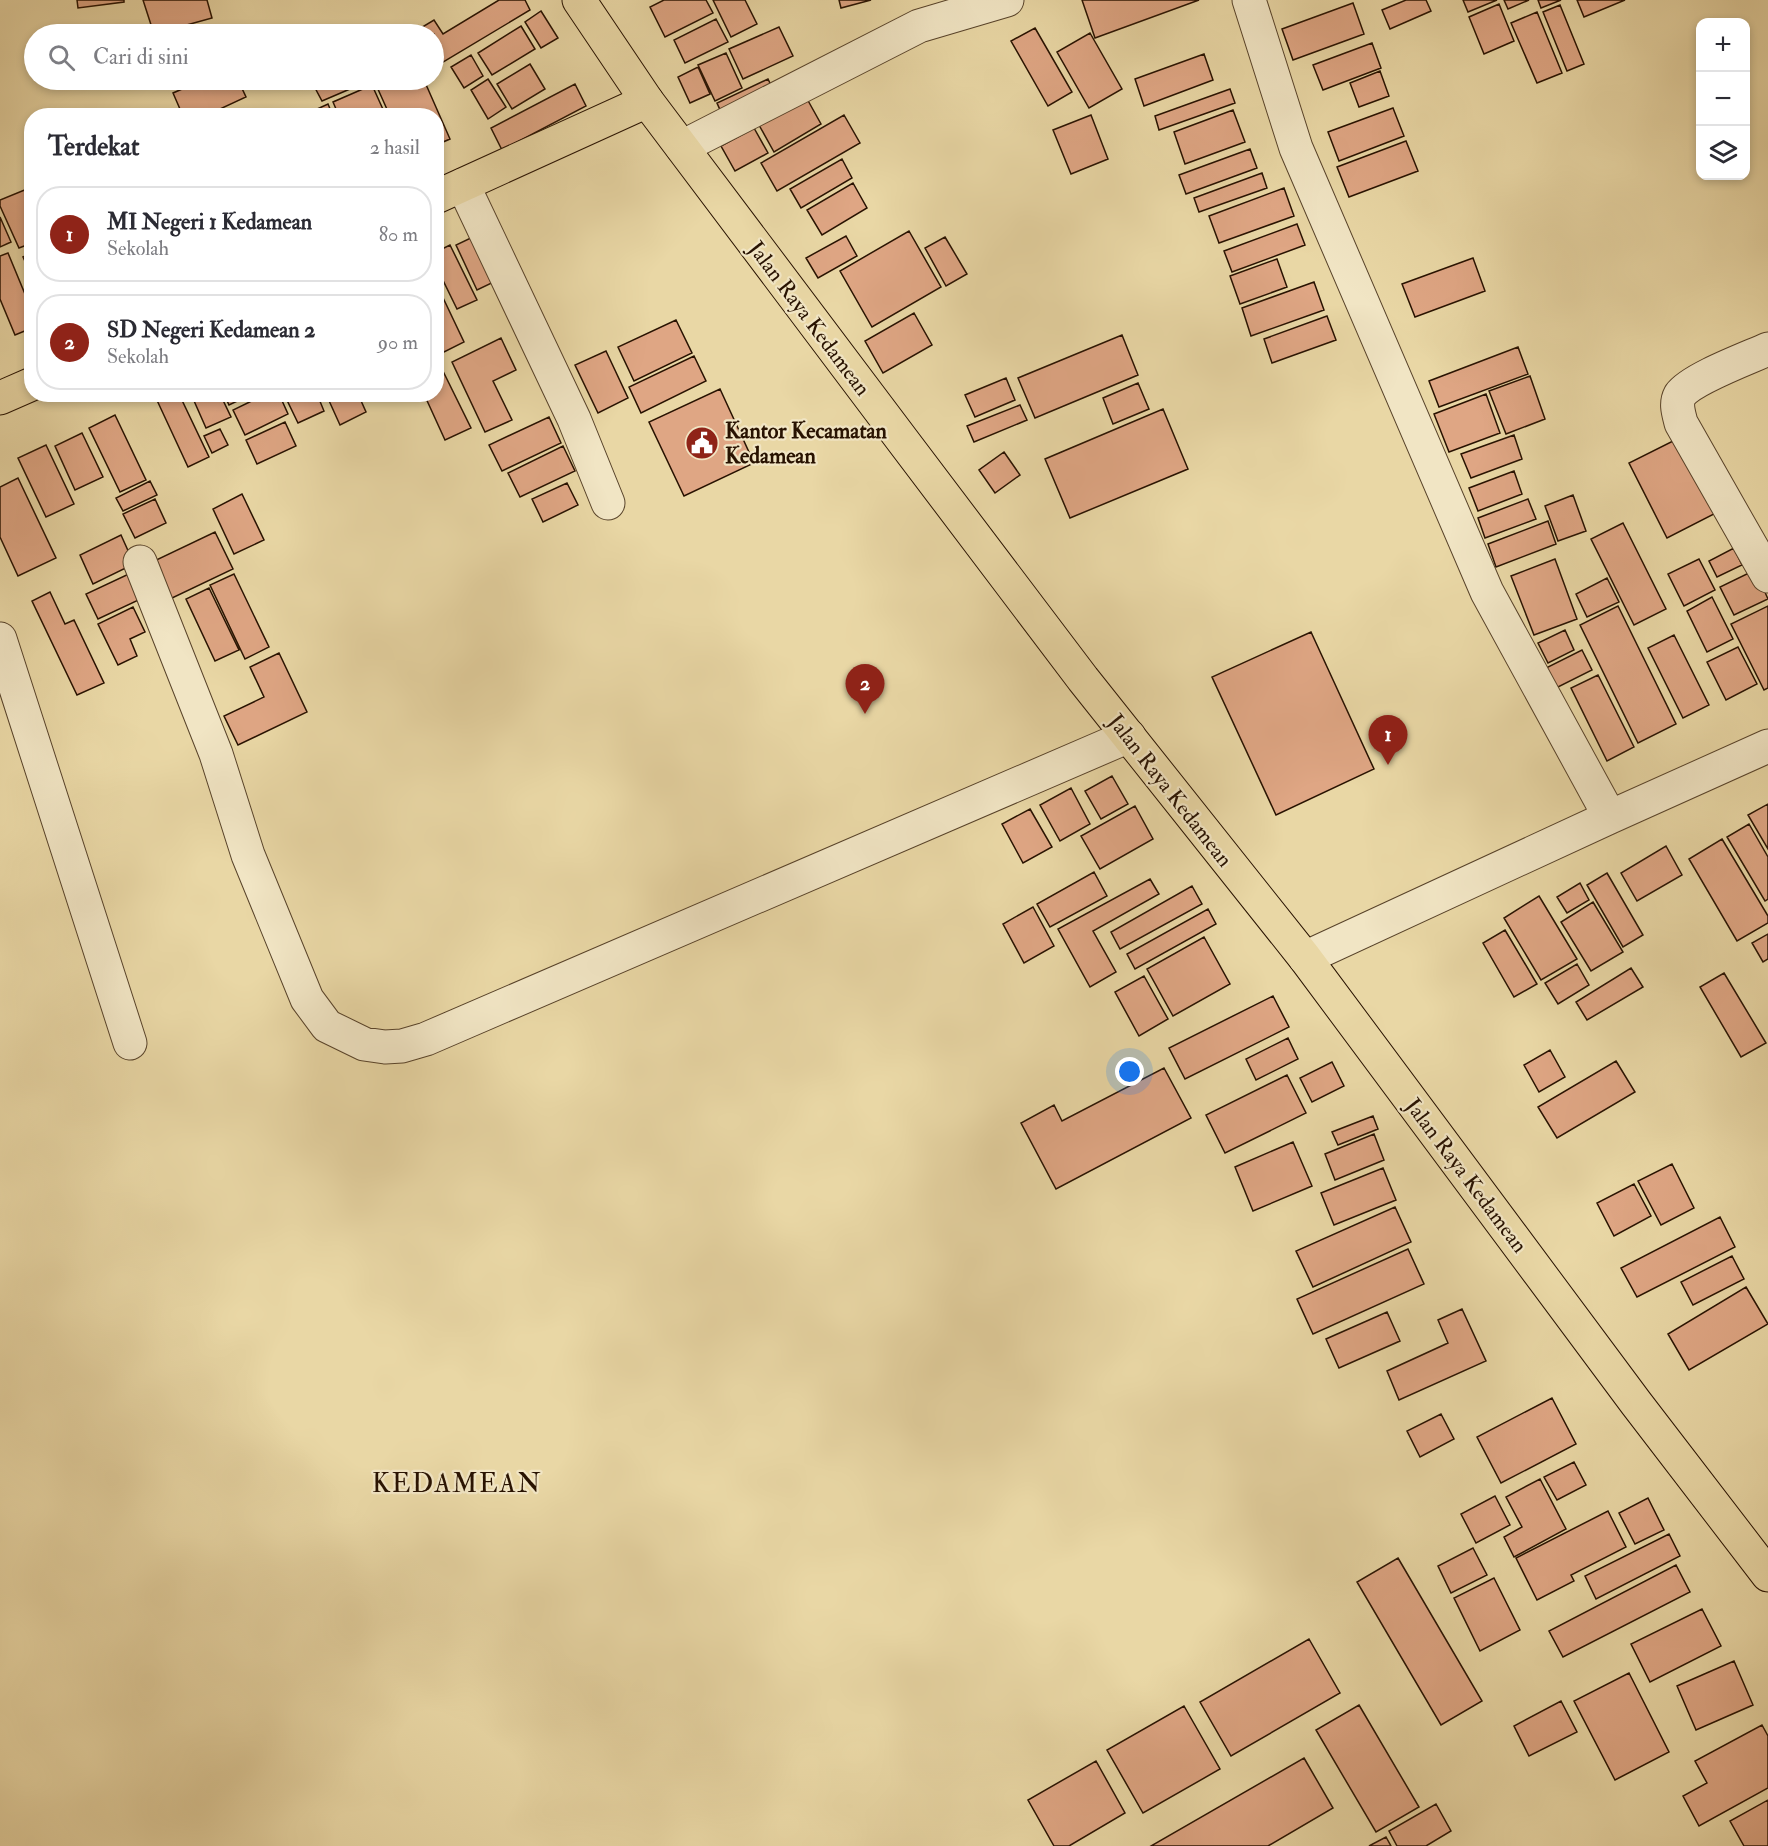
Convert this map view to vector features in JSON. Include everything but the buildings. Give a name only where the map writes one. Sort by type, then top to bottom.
[{"type":"main road","name":"Jalan Raya Kedamean","points":[[579,0],[647,101],[910,451],[1129,736],[1305,958],[1636,1403],[1768,1575]]},
{"type":"main road","points":[[450,191],[647,101]]},
{"type":"main road","points":[[0,398],[24,388]]},
{"type":"street","points":[[682,147],[920,26],[1007,0]]},
{"type":"street","points":[[1249,0],[1296,148],[1487,592],[1610,816]]},
{"type":"street","points":[[450,191],[574,419],[608,504]]},
{"type":"street","points":[[1768,349],[1694,383],[1681,394],[1677,403],[1681,423],[1768,576]]},
{"type":"street","points":[[140,562],[216,754],[248,855],[307,999],[327,1026],[364,1044],[385,1047],[402,1046],[426,1040],[1129,736]]},
{"type":"street","points":[[0,639],[130,1043]]},
{"type":"street","points":[[1305,958],[1610,816],[1768,746]]},
{"type":"place","name":"Kantor Kecamatan Kedamean","points":[[702,443]]},
{"type":"place","name":"SD Negeri Kedamean 2","points":[[865,714]]},
{"type":"place","name":"MI Negeri 1 Kedamean","points":[[1388,765]]},
{"type":"district","name":"KEDAMEAN","points":[[457,1483]]}]
